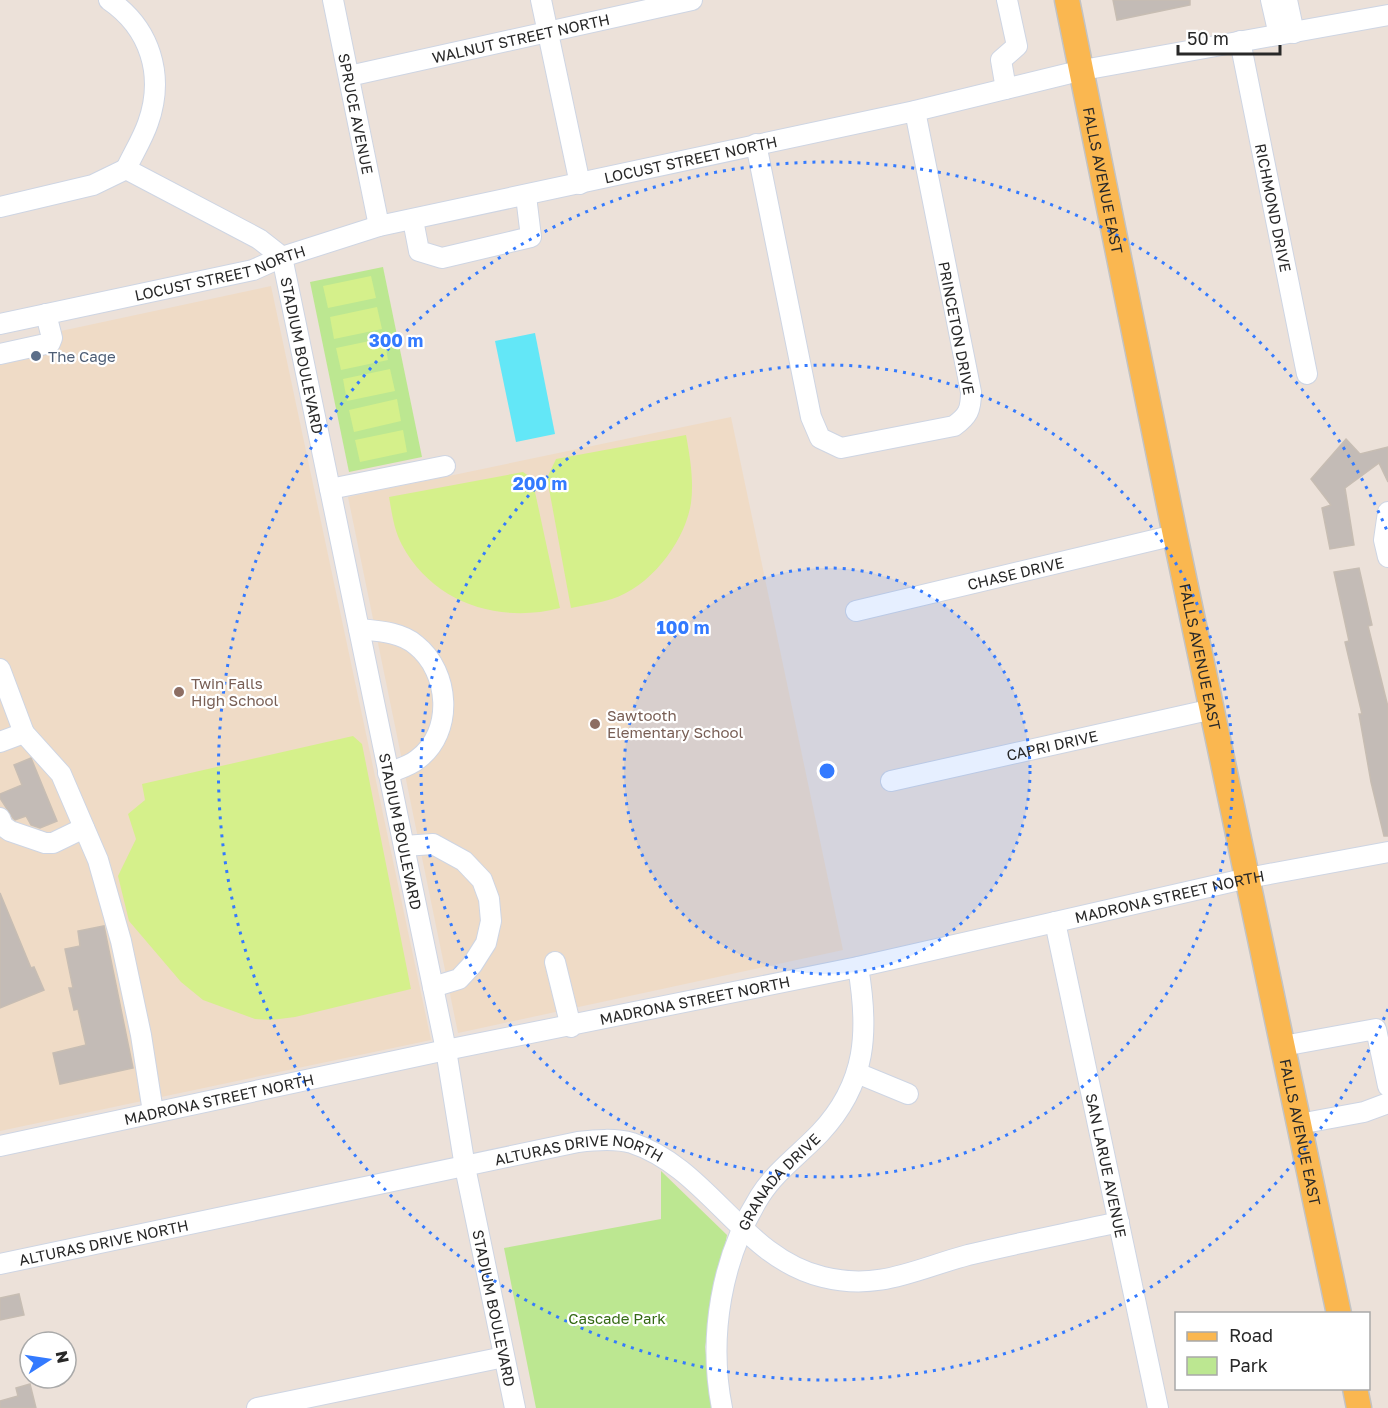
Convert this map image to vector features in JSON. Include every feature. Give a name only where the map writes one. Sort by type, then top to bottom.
[{"type":"main road","name":"FALLS AVENUE EAST","points":[[1067,0],[1083,70],[1175,535],[1339,1312]]},
{"type":"main road","points":[[1354,1390],[1359,1408]]},
{"type":"street","points":[[0,207],[93,185],[126,169],[148,123],[155,79],[148,46],[137,25],[109,0]]},
{"type":"street","name":"SPRUCE AVENUE","points":[[333,0],[379,226]]},
{"type":"street","points":[[541,0],[580,184]]},
{"type":"street","name":"WALNUT STREET NORTH","points":[[349,76],[692,0]]},
{"type":"street","points":[[1006,88],[1000,60],[1017,46],[1007,0]]},
{"type":"street","points":[[1272,0],[1286,34]]},
{"type":"street","points":[[1286,34],[1287,0]]},
{"type":"street","name":"LOCUST STREET NORTH","points":[[0,324],[253,270],[379,226],[915,111],[1083,70],[1388,15]]},
{"type":"street","name":"RICHMOND DRIVE","points":[[1240,41],[1307,374]]},
{"type":"street","name":"PRINCETON DRIVE","points":[[756,144],[811,417],[820,438],[841,448],[954,426],[966,417],[971,407],[971,392],[915,111]]},
{"type":"street","points":[[126,169],[259,239],[282,258]]},
{"type":"street","points":[[412,220],[419,251],[442,258],[531,237],[526,196]]},
{"type":"street","name":"STADIUM BOULEVARD","points":[[282,258],[446,1050],[465,1167],[515,1408]]},
{"type":"street","points":[[0,354],[50,343],[52,338],[46,314]]},
{"type":"street","points":[[330,489],[445,466]]},
{"type":"street","points":[[1388,512],[1384,540],[1388,557]]},
{"type":"street","name":"CHASE DRIVE","points":[[856,611],[1175,535]]},
{"type":"street","points":[[359,629],[388,632],[416,644],[434,666],[443,687],[443,718],[432,746],[417,760],[388,773]]},
{"type":"street","points":[[0,669],[24,733],[61,774],[98,860],[122,941],[141,1035],[153,1112]]},
{"type":"street","name":"CAPRI DRIVE","points":[[891,781],[1213,709]]},
{"type":"street","points":[[0,742],[24,733]]},
{"type":"street","points":[[0,818],[3,826],[10,831],[45,843],[53,843],[84,828]]},
{"type":"street","points":[[404,846],[433,844],[464,861],[482,880],[489,899],[491,921],[481,951],[459,979],[433,987]]},
{"type":"street","name":"MADRONA STREET NORTH","points":[[0,1146],[446,1050],[571,1027],[858,967],[1248,878],[1388,852]]},
{"type":"street","name":"SAN LARUE AVENUE","points":[[1055,922],[1158,1408]]},
{"type":"street","points":[[555,962],[571,1027]]},
{"type":"street","name":"GRANADA DRIVE","points":[[722,1408],[715,1358],[717,1320],[723,1290],[741,1230],[773,1179],[821,1132],[841,1106],[857,1073],[865,1017],[858,967]]},
{"type":"street","points":[[1283,1046],[1376,1029],[1388,1086]]},
{"type":"street","points":[[857,1073],[908,1094]]},
{"type":"street","points":[[1299,1124],[1364,1112],[1388,1103]]},
{"type":"street","name":"ALTURAS DRIVE NORTH","points":[[0,1264],[578,1142],[604,1140],[631,1143],[670,1161],[717,1203],[741,1230],[792,1264],[820,1277],[858,1282],[882,1281],[966,1256],[1119,1222]]},
{"type":"street","points":[[257,1408],[504,1357]]},
{"type":"shaded area","name":"Twin Falls High School","points":[[271,286],[431,1040],[0,1131],[0,344]]},
{"type":"shaded area","name":"Sawtooth Elementary School","points":[[731,417],[843,950],[458,1033],[348,497]]},
{"type":"green space","points":[[383,267],[422,457],[349,472],[310,282]]},
{"type":"green space","points":[[371,276],[376,298],[328,308],[323,286]]},
{"type":"green space","points":[[377,307],[382,329],[334,339],[330,317]]},
{"type":"green space","points":[[384,338],[388,360],[341,370],[336,348]]},
{"type":"green space","points":[[390,369],[395,391],[347,401],[343,379]]},
{"type":"green space","points":[[397,399],[401,421],[354,432],[349,410]]},
{"type":"green space","points":[[403,430],[407,452],[360,462],[355,440]]},
{"type":"green space","points":[[686,435],[692,477],[691,503],[681,533],[664,561],[652,574],[626,593],[612,599],[571,608],[547,478],[556,459]]},
{"type":"green space","points":[[523,472],[532,478],[560,608],[514,613],[491,610],[450,595],[431,582],[415,565],[399,539],[389,497]]},
{"type":"green space","points":[[353,736],[362,744],[411,989],[295,1017],[271,1020],[255,1019],[203,1000],[181,982],[129,921],[118,876],[136,839],[128,814],[145,800],[142,784]]},
{"type":"green space","name":"Cascade Park","points":[[661,1171],[727,1235],[705,1347],[713,1408],[536,1408],[504,1248],[661,1219]]},
{"type":"water","points":[[535,333],[555,434],[516,442],[495,341]]},
{"type":"building","points":[[1113,0],[1190,0],[1190,5],[1117,20]]},
{"type":"building","points":[[1346,439],[1360,454],[1388,447],[1388,482],[1379,463],[1345,488],[1354,545],[1330,549],[1322,508],[1331,505],[1311,479]]},
{"type":"building","points":[[1359,568],[1372,625],[1368,626],[1388,707],[1388,836],[1384,836],[1371,782],[1359,714],[1362,714],[1345,642],[1349,641],[1334,572]]},
{"type":"building","points":[[31,758],[57,821],[40,828],[31,825],[26,816],[15,820],[0,798],[0,794],[22,785],[14,765]]},
{"type":"building","points":[[0,893],[31,968],[34,967],[44,990],[0,1008]]},
{"type":"building","points":[[104,926],[133,1068],[60,1084],[53,1053],[86,1045],[78,1009],[74,1010],[69,988],[73,988],[65,949],[80,946],[78,931]]},
{"type":"building","points":[[19,1294],[24,1315],[0,1320],[0,1298]]},
{"type":"building","points":[[16,1388],[32,1390],[36,1408],[0,1408],[0,1401],[18,1396]]},
{"type":"place","name":"The Cage","points":[[36,356]]},
{"type":"place","name":"Twin Falls High School","points":[[179,692]]},
{"type":"place","name":"Sawtooth Elementary School","points":[[595,724]]}]
